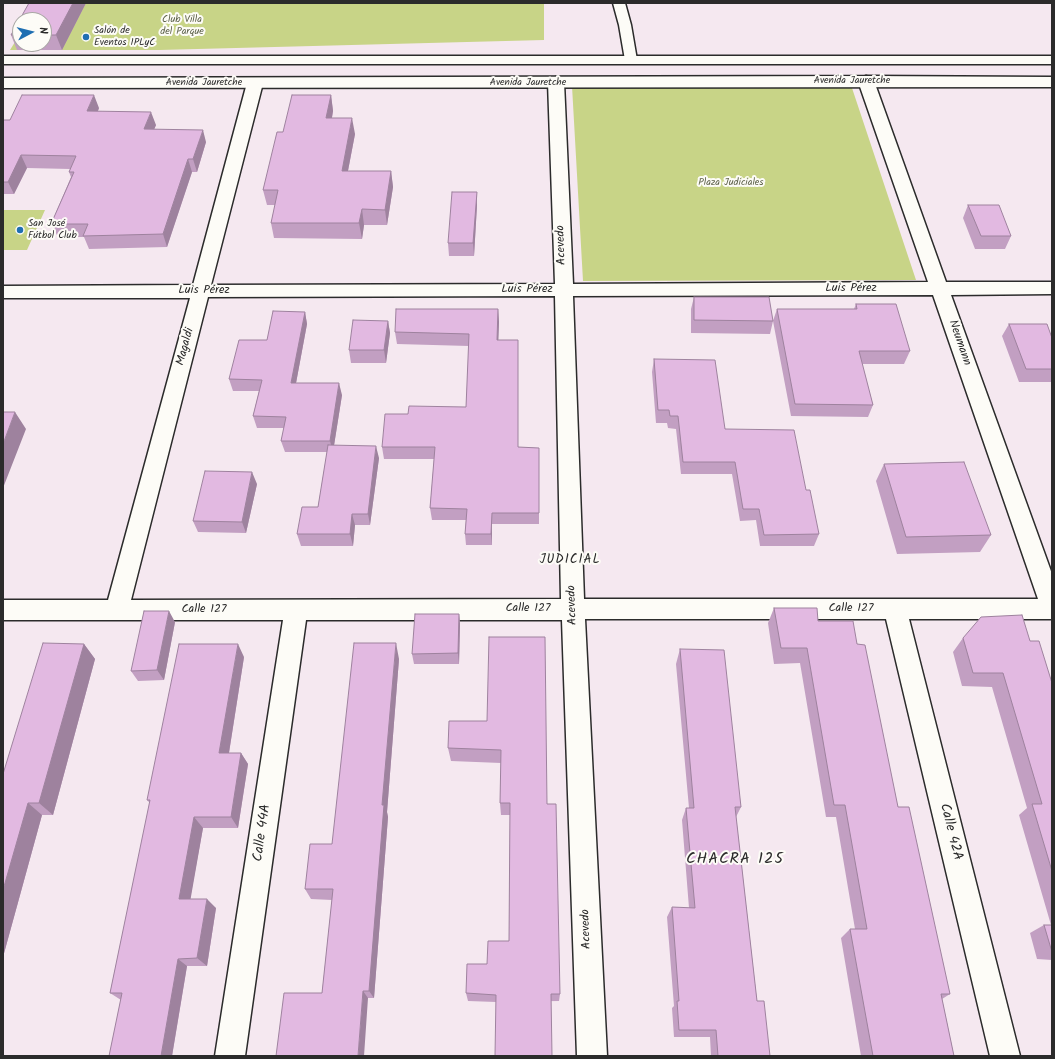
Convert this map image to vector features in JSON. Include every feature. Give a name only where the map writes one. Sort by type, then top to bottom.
[{"type":"street","name":"Avenida Jauretche","points":[[3,60],[1052,60]]},
{"type":"street","name":"Neumann","points":[[866,81],[1052,606]]},
{"type":"street","name":"Acevedo","points":[[556,82],[564,290],[573,609],[592,1056]]},
{"type":"street","name":"Avenida Jauretche","points":[[3,83],[1052,82]]},
{"type":"street","name":"Magaldi","points":[[118,610],[255,83]]},
{"type":"street","name":"Luis Pérez","points":[[3,292],[1052,288]]},
{"type":"street","name":"Calle 42A","points":[[895,609],[1005,1056]]},
{"type":"street","name":"Calle 127","points":[[3,610],[1052,609]]},
{"type":"street","name":"Calle 44A","points":[[230,1056],[296,610]]},
{"type":"lane","points":[[619,3],[625,25],[631,60]]},
{"type":"green space","name":"Club Villa del Parque","points":[[38,3],[544,3],[544,40],[159,50],[52,50],[52,12],[41,12]]},
{"type":"green space","name":"Plaza Judiciales","points":[[851,85],[916,280],[583,281],[572,86]]},
{"type":"green space","name":"San José Fútbol Club","points":[[3,210],[45,210],[27,250],[3,250]]},
{"type":"building","points":[[29,3],[73,3],[56,35],[52,35],[52,12],[24,12]]},
{"type":"building","points":[[22,95],[94,95],[87,111],[151,112],[144,129],[203,130],[193,159],[188,159],[163,234],[83,236],[88,224],[51,224],[74,172],[69,172],[76,156],[21,155],[8,182],[3,182],[3,120],[10,120]]},
{"type":"building","points":[[292,95],[331,95],[326,118],[352,118],[342,171],[391,171],[385,210],[362,209],[359,223],[271,223],[278,190],[263,190],[277,132],[283,132]]},
{"type":"building","points":[[452,192],[477,192],[473,243],[448,243]]},
{"type":"building","points":[[968,205],[999,205],[1011,236],[981,236]]},
{"type":"building","points":[[694,297],[769,297],[773,321],[694,320]]},
{"type":"building","points":[[856,304],[896,304],[910,351],[859,351],[873,405],[795,404],[777,309],[857,309]]},
{"type":"building","points":[[396,309],[498,309],[497,340],[518,340],[518,447],[539,448],[539,513],[492,513],[491,534],[465,534],[467,509],[430,508],[435,447],[382,447],[385,414],[408,414],[409,406],[466,407],[469,334],[395,332]]},
{"type":"building","points":[[273,311],[305,312],[291,383],[339,383],[330,441],[281,441],[286,417],[253,416],[262,380],[229,379],[239,340],[267,340]]},
{"type":"building","points":[[353,320],[388,321],[384,350],[349,350]]},
{"type":"building","points":[[1009,324],[1047,324],[1052,338],[1052,369],[1026,369]]},
{"type":"building","points":[[654,359],[715,360],[725,429],[794,430],[806,490],[810,490],[819,534],[764,535],[759,509],[743,509],[735,462],[683,462],[678,416],[670,416],[669,410],[658,410]]},
{"type":"building","points":[[3,412],[15,412],[3,444]]},
{"type":"building","points":[[328,445],[376,446],[368,514],[352,514],[350,534],[297,534],[302,507],[318,507]]},
{"type":"building","points":[[964,462],[991,535],[906,537],[884,464]]},
{"type":"building","points":[[205,471],[252,472],[242,522],[193,521]]},
{"type":"building","points":[[774,608],[817,608],[818,621],[853,621],[857,644],[865,645],[898,807],[909,807],[950,994],[941,994],[954,1056],[873,1056],[850,929],[867,929],[845,805],[834,805],[807,648],[781,648]]},
{"type":"building","points":[[144,611],[169,611],[157,670],[131,671]]},
{"type":"building","points":[[415,614],[459,614],[458,653],[412,654]]},
{"type":"building","points":[[1022,615],[1030,641],[1039,641],[1052,683],[1052,871],[1032,804],[1042,804],[1003,673],[973,673],[963,638],[981,617]]},
{"type":"building","points":[[489,637],[545,637],[547,804],[556,804],[560,994],[551,994],[552,1056],[495,1056],[496,995],[466,993],[467,964],[487,964],[488,941],[509,941],[510,803],[500,803],[501,750],[448,748],[449,721],[487,721]]},
{"type":"building","points":[[43,643],[84,644],[39,803],[28,803],[3,890],[3,774]]},
{"type":"building","points":[[354,643],[396,643],[382,805],[384,805],[369,991],[363,991],[358,1056],[276,1056],[284,993],[322,993],[333,889],[305,889],[310,844],[332,844]]},
{"type":"building","points":[[179,644],[238,644],[219,753],[241,753],[231,817],[194,817],[179,899],[207,899],[197,958],[178,959],[161,1056],[109,1056],[122,993],[110,993],[150,800],[147,800]]},
{"type":"building","points":[[680,649],[724,650],[741,807],[735,807],[757,1001],[764,1001],[770,1056],[718,1056],[716,1030],[679,1030],[677,1001],[679,1001],[672,907],[695,908],[686,808],[694,808]]},
{"type":"building","points":[[1044,925],[1052,925],[1052,952]]},
{"type":"place","name":"Salón de Eventos IPLyC","points":[[86,37]]},
{"type":"place","name":"San José Fútbol Club","points":[[20,230]]},
{"type":"district","name":"JUDICIAL","points":[[570,561]]},
{"type":"district","name":"CHACRA 125","points":[[735,860]]}]
